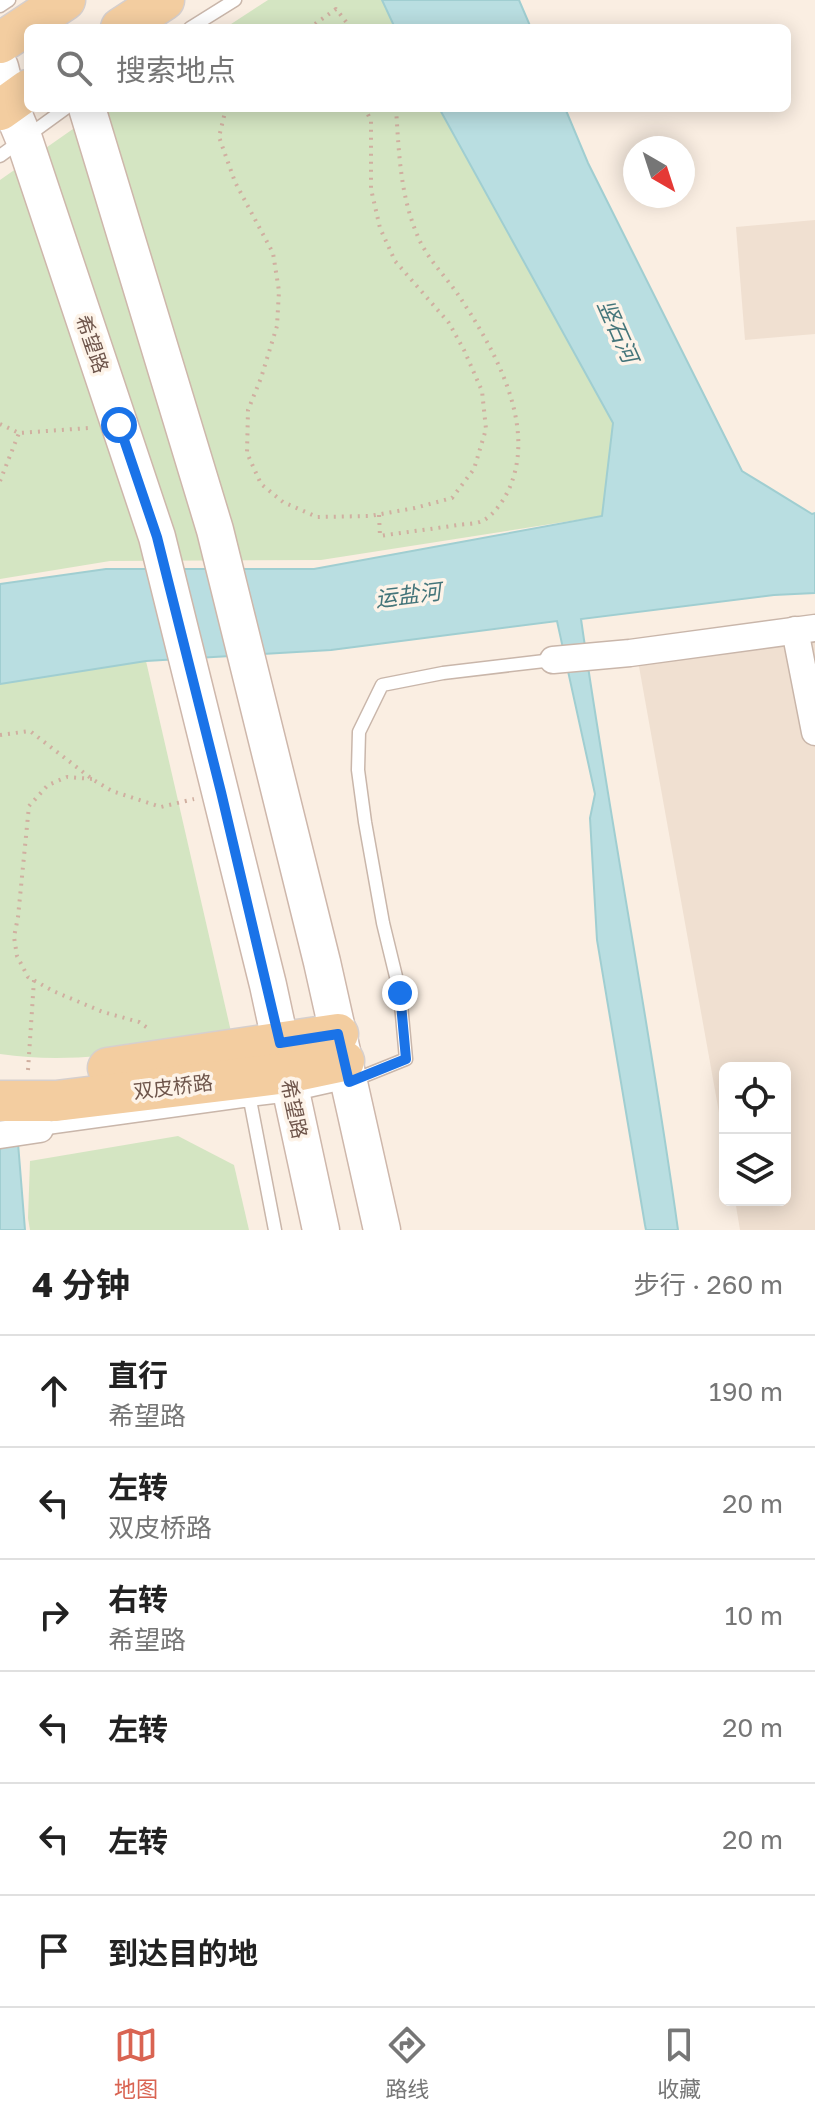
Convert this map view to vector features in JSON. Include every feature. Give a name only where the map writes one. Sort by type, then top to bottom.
[{"type":"main road","points":[[127,24],[164,0]]},
{"type":"main road","points":[[30,24],[52,10]]},
{"type":"main road","points":[[0,43],[24,28]]},
{"type":"main road","name":"希望路","points":[[10,111],[157,537],[221,792],[321,1230]]},
{"type":"main road","points":[[88,112],[215,530],[382,1230]]},
{"type":"main road","name":"双皮桥路","points":[[9,1084],[169,1059],[286,1070]]},
{"type":"main road","name":"双皮桥路","points":[[9,1084],[56,1101],[286,1070],[343,1059]]},
{"type":"street","points":[[553,660],[630,653],[805,629],[815,732]]},
{"type":"street","points":[[0,1135],[40,1129]]},
{"type":"lane","points":[[0,6],[9,0]]},
{"type":"lane","points":[[196,24],[235,0]]},
{"type":"lane","points":[[40,1129],[250,1100],[286,1070],[343,1059],[406,1059],[400,993],[383,923],[365,822],[358,770],[359,732],[382,685],[443,673],[553,660]]},
{"type":"lane","points":[[250,1100],[275,1230]]},
{"type":"path","points":[[319,24],[336,9],[348,24]]},
{"type":"path","points":[[225,112],[219,137],[235,182],[273,253],[279,291],[277,326],[248,410],[247,453],[261,484],[283,502],[317,517],[379,515],[452,498],[474,469],[486,429],[482,391],[464,350],[449,323],[395,261],[380,228],[371,189],[371,121],[367,112]]},
{"type":"path","points":[[379,515],[380,536],[482,521],[506,499],[517,470],[519,428],[496,357],[419,240],[403,196],[396,112]]},
{"type":"path","points":[[0,424],[19,433],[119,425]]},
{"type":"path","points":[[0,481],[19,433]]},
{"type":"path","points":[[0,735],[30,731],[112,791],[161,807],[221,792]]},
{"type":"path","points":[[92,779],[67,777],[48,785],[29,806],[14,937],[17,956],[28,977],[103,1012],[139,1022],[166,1040],[169,1059]]},
{"type":"path","points":[[9,1084],[34,980]]},
{"type":"shaded area","points":[[815,220],[815,334],[745,340],[736,227]]},
{"type":"shaded area","points":[[815,629],[815,1230],[740,1230],[736,1206],[791,1206],[791,1062],[719,1062],[719,1113],[638,661]]},
{"type":"green space","points":[[268,0],[382,0],[393,24],[231,24]]},
{"type":"green space","points":[[97,112],[441,112],[614,423],[602,516],[321,560],[110,561],[0,579],[0,180]]},
{"type":"green space","points":[[146,661],[232,1036],[88,1057],[0,1054],[0,684]]},
{"type":"green space","points":[[178,1136],[234,1165],[249,1230],[30,1230],[30,1161]]},
{"type":"water","points":[[382,0],[519,0],[529,24],[393,24]]},
{"type":"water","points":[[441,112],[567,112],[588,163],[742,471],[815,513],[815,593],[774,595],[581,619],[678,1230],[646,1230],[645,1225],[597,940],[590,818],[595,794],[557,621],[331,650],[146,661],[0,684],[0,584],[106,569],[314,569],[602,516],[613,423]]},
{"type":"water","points":[[18,1143],[25,1230],[0,1230],[0,1148]]},
{"type":"route","points":[[119,425],[157,537],[280,1043],[338,1034],[349,1082],[406,1059],[400,993]]},
{"type":"water label","name":"竖石河","points":[[618,331]]},
{"type":"water label","name":"运盐河","points":[[408,595]]}]
